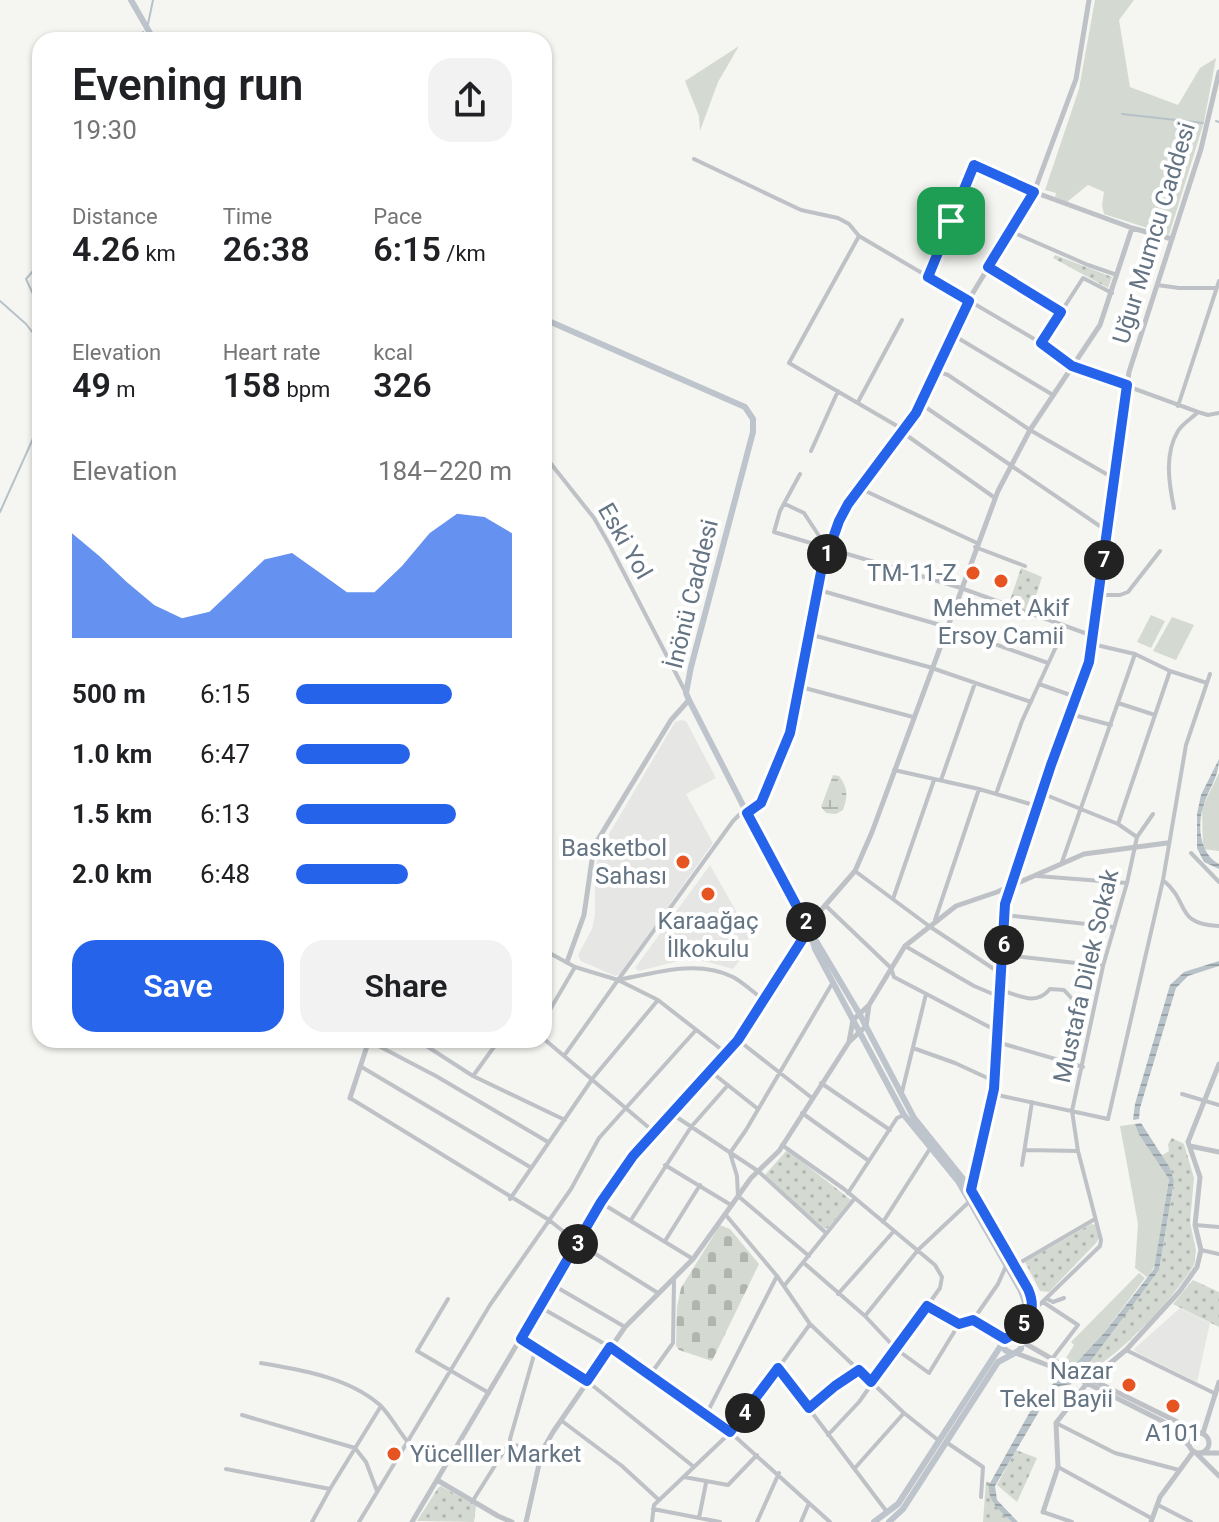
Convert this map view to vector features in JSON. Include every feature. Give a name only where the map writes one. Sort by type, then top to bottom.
[{"type":"main road","points":[[131,0],[149,32]]},
{"type":"main road","name":"İnönü Caddesi","points":[[552,323],[745,407],[753,419],[753,432],[691,667],[687,697],[809,929],[859,1013],[901,1095],[927,1136],[971,1190],[1016,1265],[1033,1302],[1032,1311]]},
{"type":"main road","name":"İnönü Caddesi","points":[[809,929],[815,949],[904,1115],[970,1201],[1026,1303],[1021,1325],[1006,1338]]},
{"type":"main road","points":[[889,1522],[903,1509],[998,1362],[1022,1346],[1021,1340],[1032,1311]]},
{"type":"main road","points":[[1006,1338],[1021,1340]]},
{"type":"main road","points":[[1006,1338],[1005,1350],[1015,1353]]},
{"type":"main road","points":[[874,1522],[898,1504],[1006,1338]]},
{"type":"street","points":[[564,1056],[733,821],[758,806],[767,789],[790,733],[828,550],[839,521],[859,488],[921,404],[969,301],[1034,192],[1076,79],[1089,0]]},
{"type":"street","name":"Uğur Mumcu Caddesi","points":[[970,1201],[993,1094],[1004,955],[1004,915],[1010,886],[1089,662],[1127,385],[1209,119],[1219,72]]},
{"type":"street","points":[[694,159],[801,210],[838,218],[849,224],[859,236],[1041,343],[1072,366],[1178,406],[1208,415],[1219,413]]},
{"type":"street","points":[[928,277],[974,165],[1034,192],[1132,228],[1172,239]]},
{"type":"street","points":[[413,1522],[600,1201],[633,1156],[738,1040],[815,917],[855,871],[995,498],[1030,430],[1100,325],[1132,228]]},
{"type":"street","points":[[1010,231],[1117,275]]},
{"type":"street","points":[[859,236],[789,363],[903,431],[995,498]]},
{"type":"street","points":[[988,267],[1061,312]]},
{"type":"street","points":[[1041,343],[1083,278],[1112,293]]},
{"type":"street","points":[[1178,406],[1219,281]]},
{"type":"street","points":[[1157,285],[1217,292]]},
{"type":"street","points":[[858,402],[902,320]]},
{"type":"street","points":[[953,335],[1053,395]]},
{"type":"street","points":[[936,371],[948,375],[1030,430],[1115,480]]},
{"type":"street","points":[[811,451],[838,391]]},
{"type":"street","points":[[921,404],[1108,532]]},
{"type":"street","points":[[1174,508],[1168,480],[1169,460],[1178,431],[1198,412]]},
{"type":"street","name":"Eski Yol","points":[[552,465],[594,518],[687,697]]},
{"type":"street","points":[[800,474],[784,503],[774,532],[961,588],[1207,683]]},
{"type":"street","points":[[859,488],[1025,566]]},
{"type":"street","points":[[784,503],[804,513],[828,550]]},
{"type":"street","points":[[1099,595],[1128,592],[1160,551]]},
{"type":"street","points":[[819,590],[947,627],[1048,663]]},
{"type":"street","points":[[996,794],[1031,702],[1065,627]]},
{"type":"street","points":[[809,634],[932,668],[1031,702]]},
{"type":"street","points":[[1062,862],[1135,654]]},
{"type":"street","points":[[1118,824],[1170,671]]},
{"type":"street","points":[[993,1094],[1108,1119],[1163,880],[1186,745],[1210,674]]},
{"type":"street","points":[[893,899],[975,683]]},
{"type":"street","points":[[1039,684],[1076,697]]},
{"type":"street","points":[[801,687],[913,717]]},
{"type":"street","points":[[567,962],[584,915],[594,846],[687,697]]},
{"type":"street","points":[[1118,703],[1155,715]]},
{"type":"street","points":[[1070,714],[1111,725]]},
{"type":"street","points":[[894,770],[1037,806]]},
{"type":"street","points":[[935,920],[979,789]]},
{"type":"street","points":[[1041,793],[1081,807],[1118,824],[1137,837]]},
{"type":"street","name":"Mustafa Dilek Sokak","points":[[1032,1311],[1100,1246],[1099,1225],[1078,1151],[1072,1111],[1103,966],[1137,837],[1153,814]]},
{"type":"street","points":[[849,1042],[853,1020],[869,1005],[905,946],[956,906],[1084,854],[1167,843]]},
{"type":"street","points":[[1191,853],[1219,882]]},
{"type":"street","points":[[855,871],[1001,974]]},
{"type":"street","points":[[1034,875],[1127,883]]},
{"type":"street","points":[[1163,880],[1178,893],[1188,918],[1195,923],[1219,926]]},
{"type":"street","points":[[825,905],[891,968],[894,977],[998,1032]]},
{"type":"street","points":[[1004,915],[1113,927]]},
{"type":"street","points":[[905,946],[974,986],[1033,1000],[1043,998],[1050,989],[1064,990],[1075,1002]]},
{"type":"street","points":[[552,954],[575,967],[618,980],[658,1000],[726,1053]]},
{"type":"street","points":[[1004,955],[1103,966]]},
{"type":"street","points":[[552,1006],[575,967]]},
{"type":"street","points":[[618,980],[702,968],[732,976],[764,1000]]},
{"type":"street","points":[[809,1256],[738,1196],[737,1176],[730,1153],[833,982]]},
{"type":"street","points":[[901,1095],[926,994]]},
{"type":"street","points":[[510,1199],[593,1078],[658,1000]]},
{"type":"street","points":[[526,1522],[542,1451],[560,1420],[625,1327],[693,1259],[738,1196],[782,1145],[849,1042],[866,1026],[869,1005]]},
{"type":"street","points":[[359,1522],[490,1305],[571,1189],[599,1138],[696,1030]]},
{"type":"street","points":[[738,1040],[812,1098]]},
{"type":"street","points":[[997,1042],[1083,1067]]},
{"type":"street","points":[[552,1046],[654,1132]]},
{"type":"street","points":[[366,1048],[350,1098],[510,1199],[549,1220],[578,1243],[658,1294]]},
{"type":"street","points":[[382,1048],[548,1142]]},
{"type":"street","points":[[429,1048],[473,1076],[565,1120]]},
{"type":"street","points":[[473,1076],[493,1048]]},
{"type":"street","points":[[913,1048],[994,1081]]},
{"type":"street","points":[[1072,1522],[1043,1512],[1058,1467],[1056,1423],[1089,1381],[1126,1350],[1197,1267],[1201,1250],[1195,1225],[1200,1177],[1188,1142],[1219,1064]]},
{"type":"street","points":[[360,1066],[531,1168]]},
{"type":"street","points":[[710,1071],[758,1109]]},
{"type":"street","points":[[821,1083],[890,1130]]},
{"type":"street","points":[[631,1220],[691,1127],[728,1085]]},
{"type":"street","points":[[1182,1094],[1219,1105]]},
{"type":"street","points":[[1022,1165],[1032,1102]]},
{"type":"street","points":[[670,1113],[758,1171],[826,1233]]},
{"type":"street","points":[[802,1113],[869,1161]]},
{"type":"street","points":[[848,1193],[897,1118],[904,1115]]},
{"type":"street","points":[[782,1145],[855,1198],[918,1250],[940,1270],[942,1277],[940,1288],[859,1402],[828,1435]]},
{"type":"street","points":[[1190,1146],[1219,1152]]},
{"type":"street","points":[[883,1222],[931,1147]]},
{"type":"street","points":[[1025,1150],[1078,1151]]},
{"type":"street","points":[[665,1165],[731,1205]]},
{"type":"street","points":[[665,1241],[700,1185]]},
{"type":"street","points":[[706,1415],[773,1283],[804,1263],[855,1198]]},
{"type":"street","points":[[600,1201],[693,1259]]},
{"type":"street","points":[[865,1316],[918,1250],[970,1201]]},
{"type":"street","points":[[725,1214],[780,1281],[810,1324],[904,1413],[938,1440]]},
{"type":"street","points":[[1016,1265],[1095,1219]]},
{"type":"street","points":[[1195,1225],[1219,1227]]},
{"type":"street","points":[[838,1294],[894,1231]]},
{"type":"street","points":[[1201,1250],[1219,1254]]},
{"type":"street","points":[[804,1263],[865,1316],[896,1349],[929,1373],[959,1324],[973,1320],[998,1284],[1007,1264]]},
{"type":"street","points":[[650,1375],[673,1343],[674,1280]]},
{"type":"street","points":[[553,1285],[625,1327]]},
{"type":"street","points":[[1045,1301],[1064,1298]]},
{"type":"street","points":[[448,1299],[417,1351],[489,1393]]},
{"type":"street","points":[[1045,1301],[1078,1325],[1052,1359]]},
{"type":"street","points":[[927,1306],[959,1324]]},
{"type":"street","points":[[540,1307],[610,1347],[730,1432],[830,1522]]},
{"type":"street","points":[[973,1320],[1006,1338]]},
{"type":"street","points":[[652,1522],[653,1509],[659,1500],[730,1432],[810,1324]]},
{"type":"street","points":[[521,1339],[587,1381],[694,1467]]},
{"type":"street","points":[[1021,1340],[1082,1378],[1201,1433],[1209,1441],[1219,1443]]},
{"type":"street","points":[[511,1446],[513,1428],[536,1348]]},
{"type":"street","points":[[1126,1350],[1216,1394]]},
{"type":"street","points":[[1015,1353],[1065,1369]]},
{"type":"street","points":[[261,1363],[306,1370],[355,1388],[381,1406],[407,1441]]},
{"type":"street","points":[[778,1368],[889,1513]]},
{"type":"street","points":[[809,1408],[859,1370]]},
{"type":"street","points":[[1089,1381],[1174,1427],[1219,1476]]},
{"type":"street","points":[[1201,1433],[1219,1382]]},
{"type":"street","points":[[312,1522],[381,1406]]},
{"type":"street","points":[[855,1469],[904,1413]]},
{"type":"street","points":[[242,1415],[355,1448],[366,1462],[377,1491]]},
{"type":"street","points":[[560,1420],[622,1466],[659,1500]]},
{"type":"street","points":[[1056,1423],[1115,1453],[1179,1470]]},
{"type":"street","points":[[1195,1451],[1191,1436],[1201,1433]]},
{"type":"street","points":[[1058,1467],[1151,1520],[1157,1504],[1179,1470],[1195,1451],[1208,1447],[1209,1441]]},
{"type":"street","points":[[946,1442],[983,1467],[981,1497]]},
{"type":"street","points":[[472,1502],[501,1453],[511,1446],[542,1451]]},
{"type":"street","points":[[1195,1451],[1219,1453]]},
{"type":"street","points":[[684,1477],[728,1485],[757,1455]]},
{"type":"street","points":[[226,1469],[330,1489]]},
{"type":"street","points":[[757,1522],[779,1473]]},
{"type":"street","points":[[437,1480],[497,1519],[512,1522]]},
{"type":"street","points":[[699,1518],[706,1483]]},
{"type":"street","points":[[801,1522],[809,1503]]},
{"type":"street","points":[[1157,1504],[1191,1522]]},
{"type":"street","points":[[653,1509],[720,1522]]},
{"type":"shaded area","points":[[686,721],[716,778],[686,794],[713,843],[620,974],[615,976],[581,961],[578,955],[592,929],[595,915],[595,873],[599,851],[675,722]]},
{"type":"shaded area","points":[[1219,759],[1200,823],[1204,847],[1219,864],[1219,869],[1204,862],[1197,848],[1197,814],[1201,795]]},
{"type":"shaded area","name":"Karaağaç İlkokulu","points":[[710,865],[749,934],[746,953],[733,969],[704,961],[682,960],[639,971],[635,968]]},
{"type":"shaded area","points":[[1219,961],[1219,966],[1188,976],[1176,988],[1139,1119],[1133,1120],[1170,985],[1184,972]]},
{"type":"shaded area","points":[[1141,1123],[1170,1168],[1174,1181],[1159,1270],[1083,1371],[1071,1365],[1104,1333],[1154,1269],[1169,1179],[1138,1133],[1135,1124]]},
{"type":"shaded area","points":[[1180,1308],[1210,1323],[1197,1382],[1134,1349]]},
{"type":"shaded area","points":[[1059,1377],[1072,1384],[1051,1391],[995,1486],[997,1500],[1018,1522],[1012,1522],[992,1501],[989,1485],[1032,1408]]},
{"type":"green space","points":[[1095,0],[1134,0],[1119,20],[1130,87],[1178,105],[1200,68],[1216,58],[1204,122],[1169,235],[1104,214],[1104,192],[1088,185],[1067,202],[1055,197],[1056,193],[1045,190],[1079,89]]},
{"type":"green space","points":[[739,46],[718,82],[700,131],[699,116],[685,81]]},
{"type":"green space","points":[[1055,255],[1112,277],[1108,288],[1053,258]]},
{"type":"green space","points":[[1021,568],[1042,577],[1031,611],[1009,603]]},
{"type":"green space","points":[[1151,615],[1165,621],[1151,648],[1137,642]]},
{"type":"green space","points":[[1172,617],[1194,625],[1176,660],[1153,651]]},
{"type":"green space","points":[[1219,773],[1219,851],[1203,849],[1202,808]]},
{"type":"green space","points":[[833,775],[839,776],[846,792],[843,810],[836,814],[826,813],[821,807]]},
{"type":"green space","points":[[1135,1124],[1169,1178],[1155,1265],[1148,1278],[1135,1268],[1138,1224],[1120,1126]]},
{"type":"green space","points":[[1172,1138],[1184,1144],[1194,1178],[1190,1222],[1196,1251],[1194,1265],[1161,1308],[1129,1341],[1099,1365],[1083,1371],[1159,1270],[1174,1181],[1170,1168],[1161,1156],[1169,1151],[1168,1144]]},
{"type":"green space","points":[[787,1150],[851,1200],[828,1228],[825,1229],[764,1176]]},
{"type":"green space","points":[[1091,1224],[1096,1225],[1099,1238],[1096,1243],[1049,1292],[1040,1291],[1025,1262]]},
{"type":"green space","points":[[720,1225],[730,1229],[759,1264],[712,1361],[679,1350],[676,1346],[677,1307],[681,1288]]},
{"type":"green space","points":[[1139,1273],[1145,1278],[1104,1333],[1076,1363],[1071,1365],[1064,1361],[1074,1345],[1071,1342]]},
{"type":"green space","points":[[1193,1280],[1219,1292],[1219,1327],[1173,1304]]},
{"type":"green space","points":[[1016,1450],[1037,1458],[1017,1502],[997,1485]]},
{"type":"green space","points":[[986,1481],[990,1483],[993,1503],[1012,1522],[983,1522]]},
{"type":"green space","points":[[441,1486],[476,1506],[474,1522],[417,1521]]},
{"type":"waterway","points":[[148,24],[153,0]]},
{"type":"waterway","points":[[1122,114],[1203,123]]},
{"type":"waterway","points":[[32,272],[26,279],[32,292]]},
{"type":"waterway","points":[[0,301],[32,332]]},
{"type":"waterway","points":[[0,512],[32,441]]},
{"type":"place","name":"TM-11-Z","points":[[973,573]]},
{"type":"place","name":"Mehmet Akif Ersoy Camii","points":[[1001,581]]},
{"type":"place","name":"Basketbol Sahası","points":[[683,862]]},
{"type":"place","name":"Karaağaç İlkokulu","points":[[708,894]]},
{"type":"place","name":"Nazar Tekel Bayii","points":[[1129,1385]]},
{"type":"place","name":"A101","points":[[1173,1406]]},
{"type":"place","name":"Yücelller Market","points":[[394,1454]]},
{"type":"route","points":[[974,165],[1034,192],[988,267],[1061,312],[1041,343],[1072,366],[1127,385],[1089,662],[1005,904],[994,1089],[971,1190],[980,1200],[1016,1265],[1033,1302],[1032,1311],[1020,1338],[1012,1335],[1005,1339],[973,1320],[959,1324],[927,1306],[871,1382],[859,1370],[809,1408],[778,1368],[730,1432],[610,1347],[587,1381],[521,1339],[601,1202],[633,1156],[738,1040],[809,929],[747,813],[761,803],[790,733],[821,572],[839,521],[848,504],[916,413],[969,301],[928,277],[951,221],[974,165]]}]
